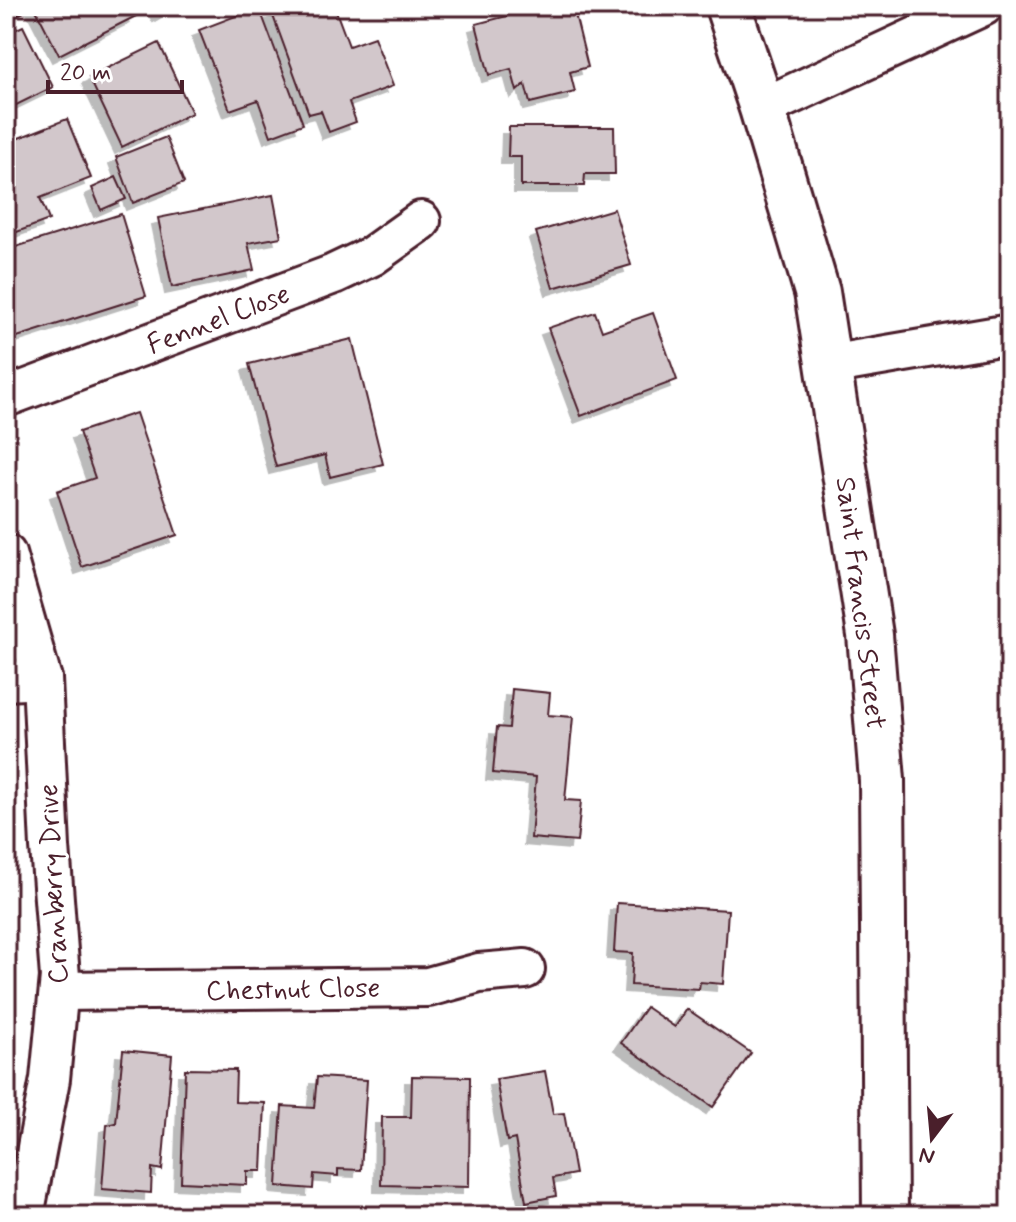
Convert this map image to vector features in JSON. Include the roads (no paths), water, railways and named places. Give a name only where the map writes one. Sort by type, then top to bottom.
[{"type":"street","name":"Saint Francis Street","points":[[728,6],[817,292],[870,635],[882,780],[885,1216]]},
{"type":"street","points":[[762,108],[983,6]]},
{"type":"street","name":"Fennel Close","points":[[6,397],[334,274],[372,256],[421,221]]},
{"type":"street","points":[[828,365],[1010,334]]},
{"type":"street","name":"Cranberry Drive","points":[[6,554],[60,977],[50,1079],[24,1216]]},
{"type":"street","name":"Chestnut Close","points":[[59,991],[428,987],[479,973],[525,969]]}]
